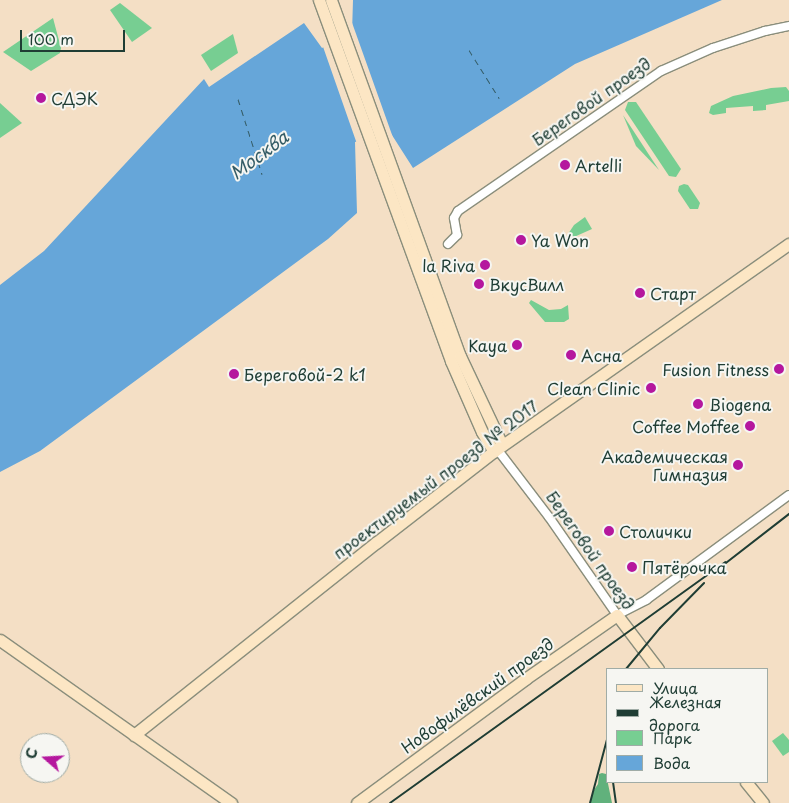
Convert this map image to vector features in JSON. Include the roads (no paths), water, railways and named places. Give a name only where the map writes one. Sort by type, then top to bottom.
[{"type":"street","points":[[319,0],[416,253]]},
{"type":"street","points":[[332,0],[450,361],[482,432],[498,449]]},
{"type":"street","name":"Береговой проезд","points":[[448,244],[457,235],[454,218],[458,211],[661,71],[713,48],[765,30],[789,26]]},
{"type":"street","name":"проектируемый проезд № 2017","points":[[134,735],[377,542],[498,449],[789,244]]},
{"type":"street","name":"Береговой проезд","points":[[498,449],[657,668]]},
{"type":"street","points":[[617,615],[653,594],[789,495]]},
{"type":"street","name":"Новофилёвский проезд","points":[[357,803],[524,679],[617,615]]},
{"type":"street","points":[[0,640],[231,803]]},
{"type":"street","points":[[747,783],[762,803]]},
{"type":"water","name":"Москва","points":[[353,0],[722,0],[575,64],[413,168],[390,132],[355,142],[357,213],[328,239],[40,451],[0,472],[0,285],[44,251],[204,79],[209,87],[304,23],[322,48],[352,33]]},
{"type":"railway","points":[[722,566],[789,514]]},
{"type":"railway","points":[[390,803],[726,562]]},
{"type":"railway","points":[[627,668],[660,628],[704,583]]},
{"type":"railway","points":[[590,803],[606,743]]},
{"type":"railway","points":[[613,783],[616,803]]},
{"type":"place","name":"СДЭК","points":[[41,98]]},
{"type":"place","name":"Artelli","points":[[565,165]]},
{"type":"place","name":"Ya Won","points":[[521,240]]},
{"type":"place","name":"la Riva","points":[[485,265]]},
{"type":"place","name":"ВкусВилл","points":[[479,284]]},
{"type":"place","name":"Старт","points":[[640,293]]},
{"type":"place","name":"Kaya","points":[[517,345]]},
{"type":"place","name":"Асна","points":[[571,355]]},
{"type":"place","name":"Fusion Fitness","points":[[779,369]]},
{"type":"place","name":"Береговой-2 k1","points":[[234,374]]},
{"type":"place","name":"Clean Clinic","points":[[651,388]]},
{"type":"place","name":"Biogena","points":[[698,404]]},
{"type":"place","name":"Coffee Moffee","points":[[750,426]]},
{"type":"place","name":"Академическая Гимназия","points":[[738,465]]},
{"type":"place","name":"Столички","points":[[609,531]]},
{"type":"place","name":"Пятёрочка","points":[[632,567]]}]
